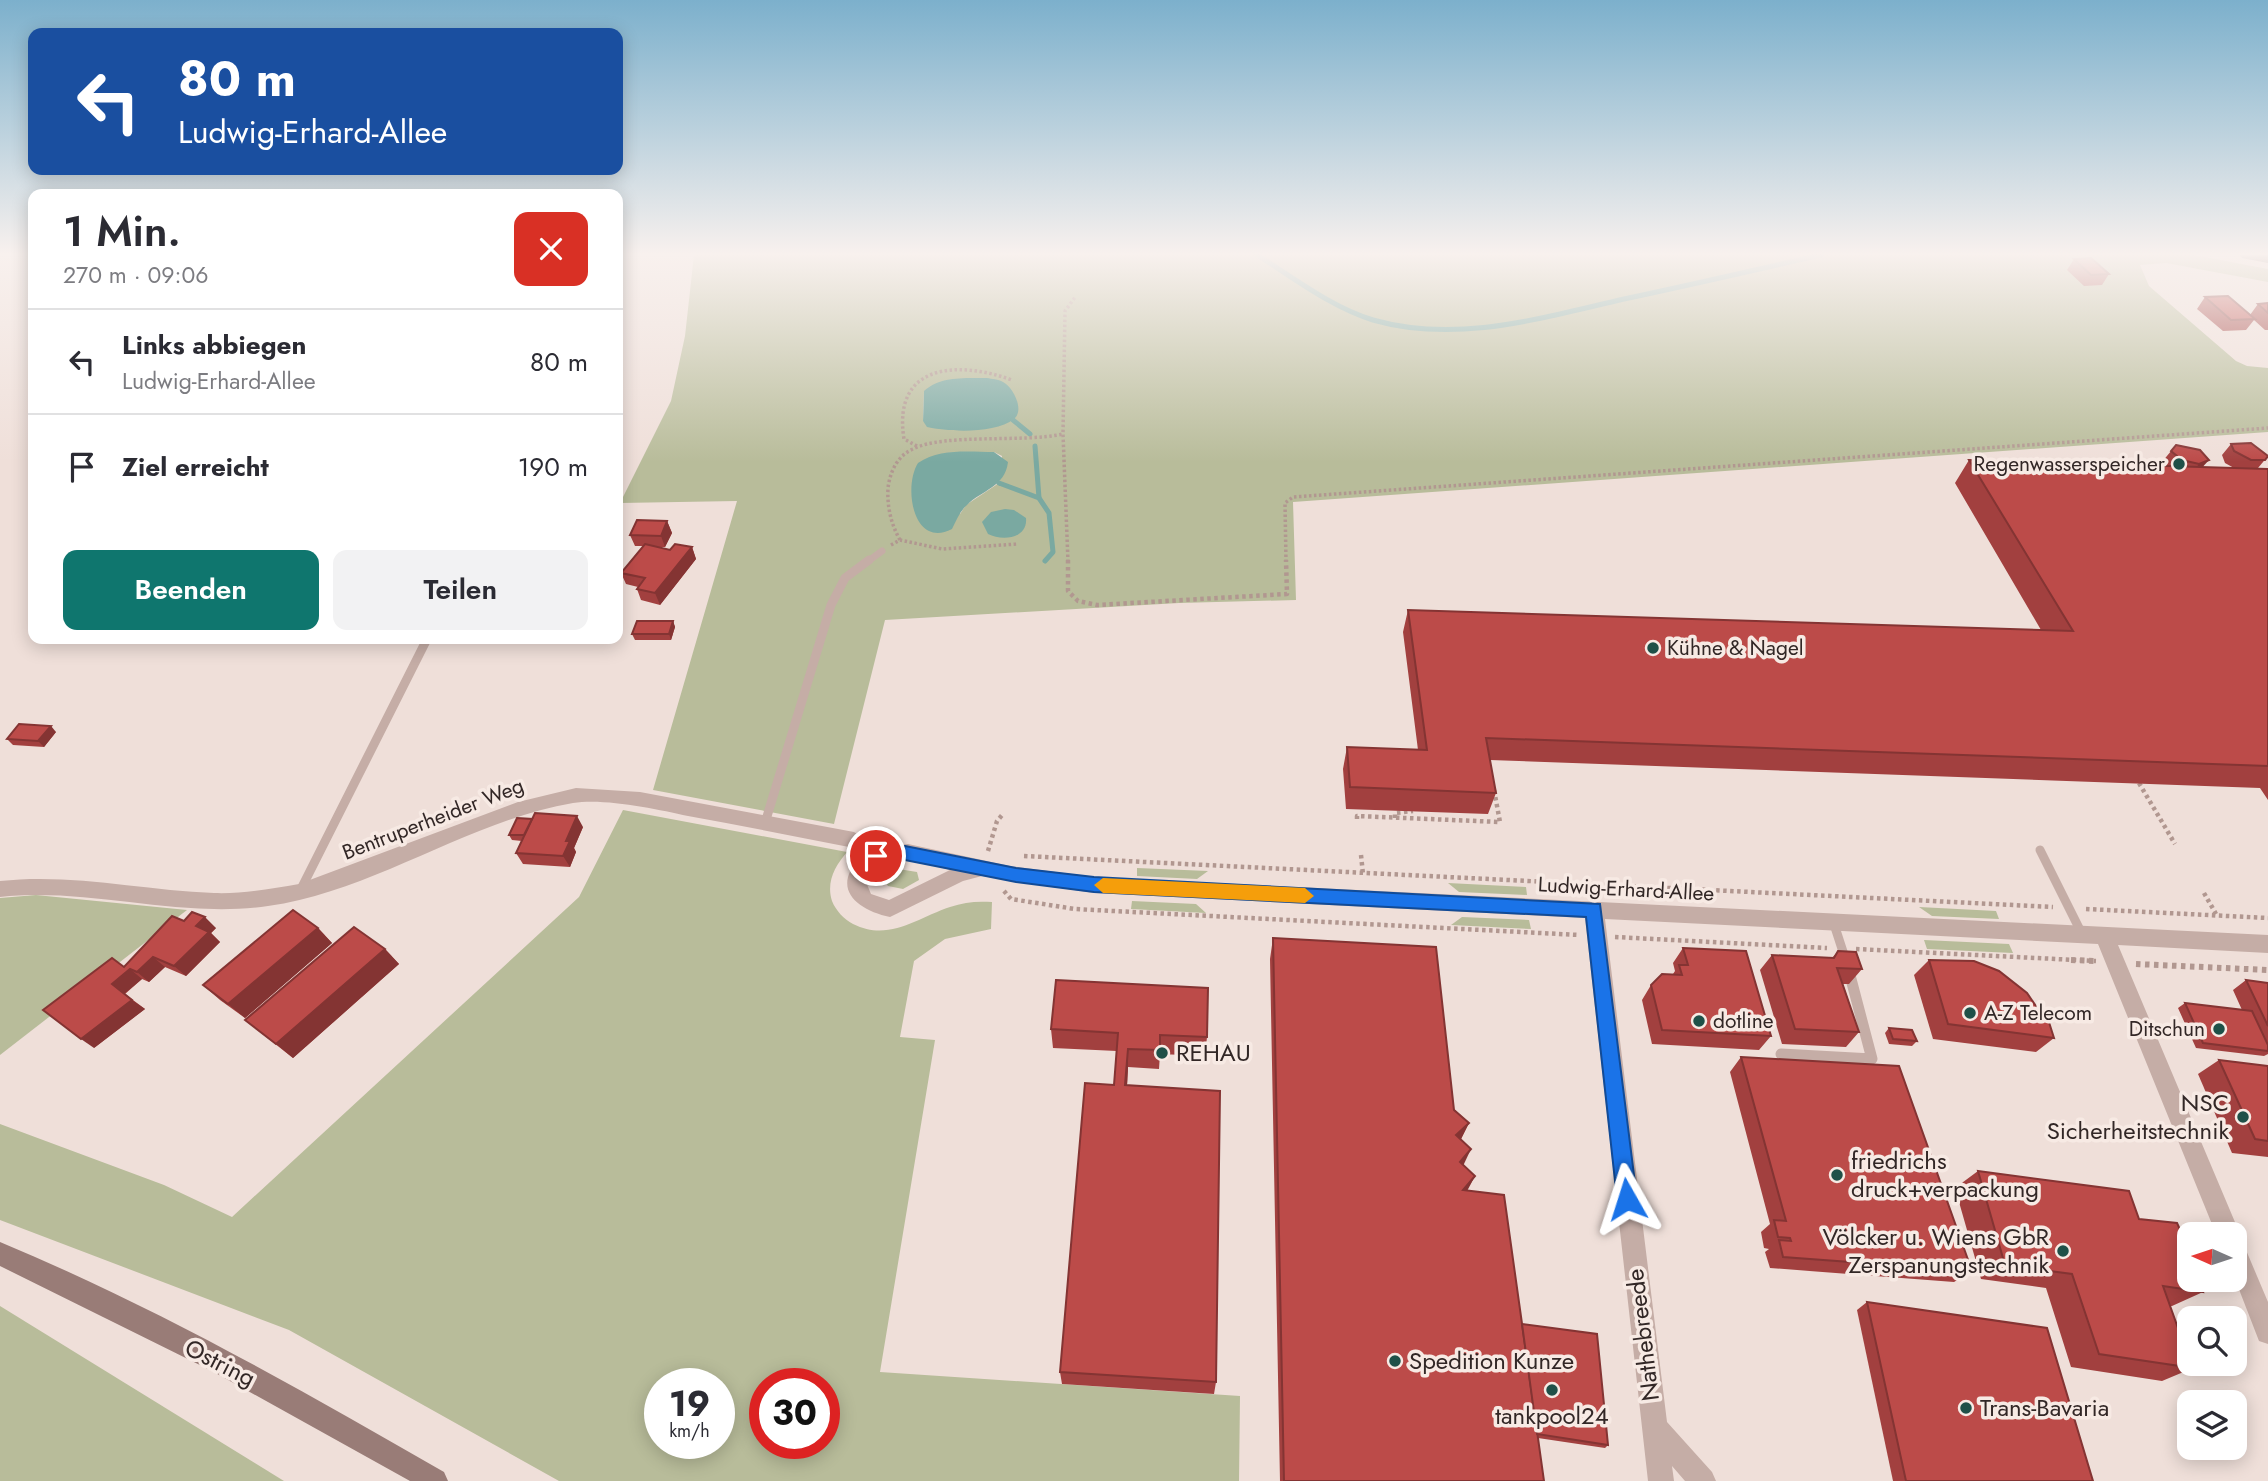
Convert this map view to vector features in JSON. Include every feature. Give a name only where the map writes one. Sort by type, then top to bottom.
[{"type":"main road","name":"Ostring","points":[[0,1254],[73,1287],[312,1410],[435,1481]]},
{"type":"street","name":"Bentruperheider Weg","points":[[0,888],[36,885],[215,901],[243,901],[299,892],[524,807],[576,794],[640,799],[854,840],[876,856]]},
{"type":"street","name":"Ludwig-Erhard-Allee","points":[[983,869],[958,874],[898,907],[880,909],[860,898],[856,889],[856,877],[876,856],[898,852],[983,869],[1094,885],[2268,944]]},
{"type":"street","name":"Nathebreede","points":[[1594,910],[1661,1481]]},
{"type":"street","points":[[2105,935],[2223,1222]]},
{"type":"street","points":[[2247,1280],[2268,1332]]},
{"type":"street","name":"Nathebreede","points":[[1654,1427],[1703,1481]]},
{"type":"lane","points":[[765,823],[831,605],[845,578],[881,551]]},
{"type":"lane","points":[[299,892],[424,644]]},
{"type":"lane","points":[[2040,850],[2081,934]]},
{"type":"lane","points":[[1781,1054],[1872,1059],[1843,949],[1833,922]]},
{"type":"path","points":[[1065,324],[1063,434],[1068,506],[1068,591],[1077,601],[1097,605],[1287,594],[1285,503],[1293,497],[2268,428]]},
{"type":"path","points":[[917,446],[904,439],[898,421],[901,397],[918,379],[942,372],[979,371],[999,374],[1012,380]]},
{"type":"path","points":[[1018,544],[938,548],[913,547],[900,540],[888,518],[891,472],[901,456],[917,446],[1040,439],[1063,434]]},
{"type":"path","points":[[881,551],[900,540]]},
{"type":"path","points":[[2139,783],[2175,844]]},
{"type":"path","points":[[1357,819],[1357,816],[1500,822],[1493,786]]},
{"type":"path","points":[[1395,818],[1395,813],[1413,814],[1413,811]]},
{"type":"path","points":[[1003,814],[997,821],[983,869],[1011,899],[1075,909],[1570,935]]},
{"type":"path","points":[[1020,857],[1032,854],[1107,862],[2268,918]]},
{"type":"path","points":[[1361,855],[1363,874]]},
{"type":"path","points":[[2204,893],[2217,915]]},
{"type":"path","points":[[2170,966],[2268,970]]},
{"type":"green space","points":[[686,324],[2193,324],[2236,361],[2247,366],[2268,368],[2268,432],[1293,502],[1296,600],[1179,603],[885,620],[834,824],[653,790],[737,501],[623,503],[623,497],[671,401]],"holes":[[[924,391],[1013,420],[973,430],[923,421]],[[994,452],[1002,456],[999,483],[966,505],[960,514],[945,453]]]},
{"type":"green space","points":[[623,810],[847,852],[833,875],[830,894],[846,920],[866,929],[891,929],[955,905],[992,902],[991,929],[945,939],[914,961],[900,1037],[935,1040],[880,1372],[1240,1396],[1239,1481],[559,1481],[289,1330],[0,1220],[0,1124],[164,1185],[232,1217],[579,897]]},
{"type":"green space","points":[[892,868],[917,872],[919,880],[903,889],[888,886],[879,873]]},
{"type":"green space","points":[[1137,868],[1208,871],[1197,879],[1137,876]]},
{"type":"green space","points":[[1448,883],[1526,887],[1527,895],[1459,892]]},
{"type":"green space","points":[[36,895],[187,910],[0,1055],[0,898]]},
{"type":"green space","points":[[1132,901],[1196,904],[1206,913],[1131,909]]},
{"type":"green space","points":[[1919,907],[1996,911],[1999,919],[1932,916]]},
{"type":"green space","points":[[1462,917],[1529,920],[1531,929],[1451,925]]},
{"type":"green space","points":[[1924,940],[2009,944],[2013,953],[1927,949]]},
{"type":"green space","points":[[0,1306],[284,1481],[0,1481]]},
{"type":"water","points":[[987,378],[1003,382],[1014,394],[1018,410],[1014,419],[1006,424],[984,429],[959,431],[927,427],[923,421],[924,391],[930,386],[945,380]]},
{"type":"water","points":[[994,452],[1008,462],[1006,470],[998,483],[965,507],[952,529],[939,533],[928,530],[920,523],[912,500],[912,486],[918,463],[945,453]]},
{"type":"water","points":[[1014,510],[1026,518],[1023,530],[1007,538],[988,534],[982,522],[991,512]]},
{"type":"building","points":[[2251,443],[2268,456],[2265,460],[2251,460],[2234,451],[2231,444]]},
{"type":"building","points":[[2176,445],[2200,450],[2209,460],[2199,464],[2182,460],[2171,451]]},
{"type":"building","name":"Kühne & Nagel","points":[[1969,460],[2268,469],[2268,766],[1486,738],[1496,793],[1350,787],[1347,747],[1427,750],[1408,610],[2073,631]]},
{"type":"building","points":[[637,520],[667,521],[661,536],[630,535]]},
{"type":"building","points":[[645,544],[670,550],[675,544],[692,547],[655,593],[637,589],[645,578],[623,573]]},
{"type":"building","points":[[637,621],[673,621],[669,634],[632,634]]},
{"type":"building","points":[[19,724],[51,726],[38,741],[7,739]]},
{"type":"building","points":[[535,813],[577,816],[566,841],[570,841],[563,856],[516,853]]},
{"type":"building","points":[[517,818],[532,819],[524,835],[509,835]]},
{"type":"building","points":[[293,910],[318,928],[228,1004],[203,985]]},
{"type":"building","points":[[192,912],[205,917],[196,926],[209,932],[174,966],[153,957],[137,972],[130,969],[112,984],[132,1000],[81,1039],[43,1010],[112,958],[124,967],[172,916],[184,921]]},
{"type":"building","points":[[354,927],[385,949],[276,1044],[245,1020]]},
{"type":"building","points":[[1273,938],[1436,947],[1454,1110],[1469,1123],[1456,1135],[1471,1149],[1460,1162],[1475,1176],[1463,1190],[1504,1195],[1544,1481],[1284,1481]]},
{"type":"building","name":"dotline","points":[[1683,948],[1746,951],[1771,1036],[1662,1030],[1651,985],[1662,974],[1682,975],[1679,965],[1688,965]]},
{"type":"building","points":[[1838,951],[1856,952],[1862,969],[1837,968],[1859,1032],[1795,1029],[1772,955],[1834,958]]},
{"type":"building","points":[[1929,960],[1974,961],[1999,971],[2027,993],[2042,1015],[2047,1016],[2054,1038],[1948,1024]]},
{"type":"building","points":[[1056,980],[1208,988],[1207,1037],[1160,1035],[1160,1050],[1128,1049],[1125,1085],[1220,1091],[1216,1382],[1060,1372],[1085,1083],[1114,1085],[1118,1033],[1051,1029]]},
{"type":"building","points":[[2246,980],[2268,983],[2268,1026]]},
{"type":"building","name":"Ditschun","points":[[2185,1003],[2252,1011],[2268,1045],[2268,1051],[2203,1043]]},
{"type":"building","points":[[1889,1028],[1912,1030],[1917,1041],[1893,1039]]},
{"type":"building","name":"friedrichs druck+verpackung","points":[[1741,1057],[1899,1066],[1972,1271],[1783,1257],[1779,1240],[1791,1241],[1790,1238],[1778,1237],[1774,1220],[1786,1221]]},
{"type":"building","points":[[2219,1060],[2268,1066],[2268,1141],[2255,1139]]},
{"type":"building","points":[[1978,1171],[2129,1191],[2139,1219],[2177,1223],[2177,1288],[2163,1286],[2177,1325],[2177,1366],[2099,1354],[2072,1274],[2005,1265]]},
{"type":"building","name":"Trans-Bavaria","points":[[1867,1302],[2047,1328],[2093,1481],[1906,1481]]},
{"type":"building","points":[[1522,1324],[1597,1334],[1608,1445],[1537,1434]]},
{"type":"waterway","points":[[1391,324],[1436,330],[1509,324]]},
{"type":"waterway","points":[[1013,420],[1030,434]]},
{"type":"waterway","points":[[1035,446],[1039,498]]},
{"type":"waterway","points":[[999,483],[1039,498]]},
{"type":"waterway","points":[[1039,498],[1049,513],[1053,552],[1045,561]]},
{"type":"slow traffic","points":[[1103,885],[1305,896]]},
{"type":"place","name":"Regenwasserspeicher","points":[[2179,464]]},
{"type":"place","name":"Kühne & Nagel","points":[[1653,648]]},
{"type":"place","name":"A-Z Telecom","points":[[1970,1013]]},
{"type":"place","name":"dotline","points":[[1699,1021]]},
{"type":"place","name":"Ditschun","points":[[2219,1029]]},
{"type":"place","name":"REHAU","points":[[1162,1053]]},
{"type":"place","name":"NSC Sicherheitstechnik","points":[[2243,1117]]},
{"type":"place","name":"friedrichs druck+verpackung","points":[[1837,1175]]},
{"type":"place","name":"Völcker u. Wiens GbR Zerspanungstechnik","points":[[2063,1251]]},
{"type":"place","name":"Spedition Kunze","points":[[1395,1361]]},
{"type":"place","name":"tankpool24","points":[[1552,1390]]},
{"type":"place","name":"Trans-Bavaria","points":[[1966,1408]]},
{"type":"route","points":[[876,856],[898,852],[1050,881],[1094,885],[1594,910],[1627,1199]]}]
